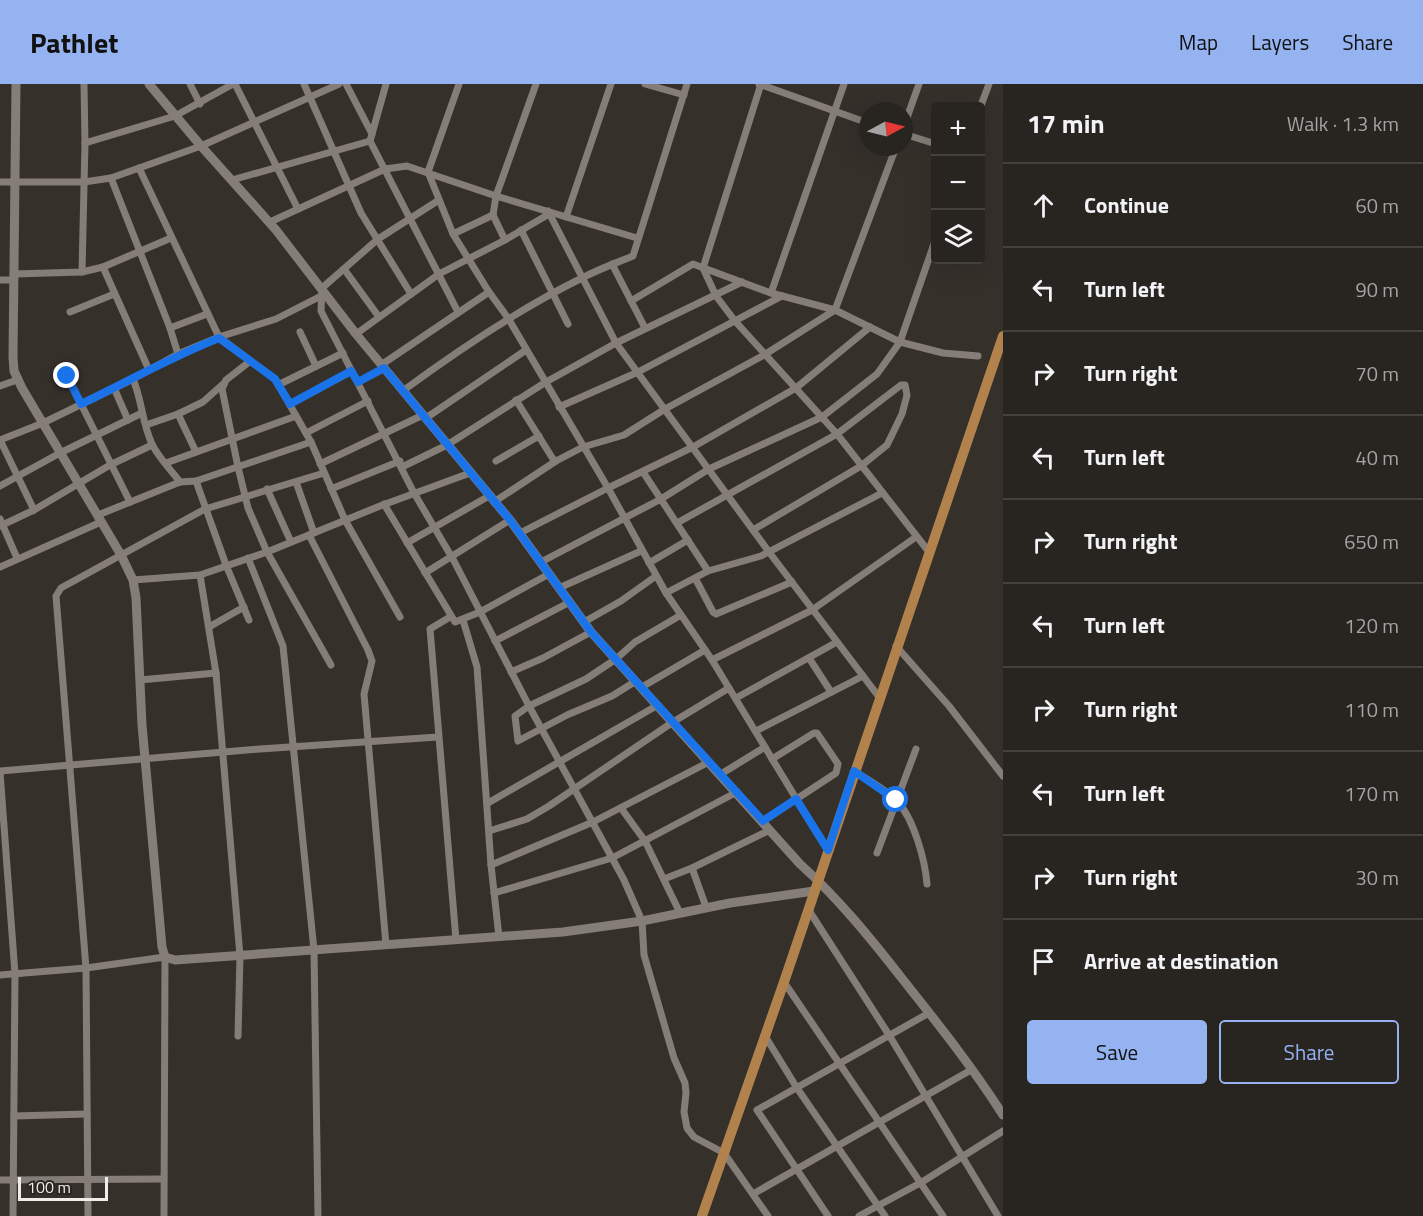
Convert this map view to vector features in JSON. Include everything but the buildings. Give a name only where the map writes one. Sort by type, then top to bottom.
[{"type":"main road","points":[[706,1213],[724,1153],[1003,336]]},
{"type":"street","points":[[16,84],[13,357],[17,380],[121,555],[133,580],[136,598],[145,760],[162,946],[165,957],[164,1216]]},
{"type":"street","points":[[81,272],[85,143],[84,84]]},
{"type":"street","points":[[150,84],[175,117],[270,222],[321,292],[510,520],[591,632],[873,943],[929,1012],[1003,1115]]},
{"type":"street","points":[[190,84],[200,104]]},
{"type":"street","points":[[85,143],[175,117],[234,84],[298,208]]},
{"type":"street","points":[[304,84],[361,213],[411,294]]},
{"type":"street","points":[[0,182],[84,182],[111,178],[201,146],[339,84]]},
{"type":"street","points":[[346,84],[409,218],[458,312]]},
{"type":"street","points":[[371,137],[386,84]]},
{"type":"street","points":[[459,84],[428,172],[453,234],[508,318],[546,382],[666,593],[736,698],[828,850]]},
{"type":"street","points":[[505,240],[493,215],[496,196],[536,84]]},
{"type":"street","points":[[566,217],[611,84]]},
{"type":"street","points":[[645,84],[684,95]]},
{"type":"street","points":[[404,390],[457,351],[508,318],[582,278],[633,256],[687,84]]},
{"type":"street","points":[[859,120],[760,84],[703,268],[716,296],[735,321],[837,434],[929,552]]},
{"type":"street","points":[[771,293],[844,84]]},
{"type":"street","points":[[913,102],[919,84]]},
{"type":"street","points":[[983,102],[989,84]]},
{"type":"street","points":[[232,180],[371,137]]},
{"type":"street","points":[[913,137],[931,142]]},
{"type":"street","points":[[407,543],[434,526],[491,499],[583,447],[624,435],[764,355],[835,310],[893,156]]},
{"type":"street","points":[[270,222],[385,169],[407,166],[548,213],[638,238]]},
{"type":"street","points":[[139,168],[219,338],[275,379],[311,442],[345,520],[400,616]]},
{"type":"street","points":[[111,178],[178,354]]},
{"type":"street","points":[[34,510],[0,440],[43,423],[133,380],[178,354],[276,319],[321,292],[344,268],[378,239],[439,200]]},
{"type":"street","points":[[356,334],[439,274],[505,240],[548,213]]},
{"type":"street","points":[[548,213],[616,343],[812,610],[879,697]]},
{"type":"street","points":[[453,234],[493,215]]},
{"type":"street","points":[[521,230],[568,324]]},
{"type":"street","points":[[0,279],[81,272],[104,267],[171,238]]},
{"type":"street","points":[[541,562],[661,499],[709,470],[822,417],[877,374],[900,342],[931,252]]},
{"type":"street","points":[[612,264],[645,328]]},
{"type":"street","points":[[631,301],[693,264],[771,293],[835,310],[900,342],[943,353],[978,356]]},
{"type":"street","points":[[104,267],[149,370]]},
{"type":"street","points":[[344,268],[379,317]]},
{"type":"street","points":[[331,489],[447,446],[516,400],[616,343],[742,282]]},
{"type":"street","points":[[321,292],[320,305],[323,316],[351,371],[386,434],[414,493],[451,556],[529,706],[593,822],[642,921],[644,955],[674,1058],[685,1083],[684,1112],[687,1128],[694,1137],[724,1153],[768,1216]]},
{"type":"street","points":[[358,382],[489,292]]},
{"type":"street","points":[[70,312],[114,294]]},
{"type":"street","points":[[559,407],[638,372],[782,296]]},
{"type":"street","points":[[170,328],[207,314]]},
{"type":"street","points":[[520,533],[693,447],[796,388],[870,327]]},
{"type":"street","points":[[300,332],[316,366]]},
{"type":"street","points":[[321,464],[425,417],[526,350]]},
{"type":"street","points":[[278,385],[343,352]]},
{"type":"street","points":[[146,425],[203,402],[249,362]]},
{"type":"street","points":[[290,404],[351,371]]},
{"type":"street","points":[[67,376],[130,502]]},
{"type":"street","points":[[0,386],[17,380]]},
{"type":"street","points":[[133,380],[140,397],[142,413],[152,445],[180,482]]},
{"type":"street","points":[[223,384],[222,389],[244,496],[267,552],[331,665]]},
{"type":"street","points":[[677,523],[837,434],[901,385],[905,385],[907,395],[902,414],[887,445],[861,466],[753,530]]},
{"type":"street","points":[[114,388],[128,420]]},
{"type":"street","points":[[516,400],[556,461]]},
{"type":"street","points":[[306,433],[368,401]]},
{"type":"street","points":[[0,486],[60,453],[142,413]]},
{"type":"street","points":[[178,414],[196,452]]},
{"type":"street","points":[[165,463],[296,416]]},
{"type":"street","points":[[496,461],[539,436]]},
{"type":"street","points":[[0,567],[130,502],[180,482],[196,481],[311,442]]},
{"type":"street","points":[[17,558],[1,523],[34,510],[110,465],[152,445]]},
{"type":"street","points":[[643,472],[708,571]]},
{"type":"street","points":[[88,1216],[86,968],[56,596],[61,588],[205,509],[324,473]]},
{"type":"street","points":[[133,580],[200,575],[267,552],[384,504],[470,473]]},
{"type":"street","points":[[196,481],[226,566],[249,620]]},
{"type":"street","points":[[296,482],[312,534],[372,661],[364,694],[386,945]]},
{"type":"street","points":[[267,489],[291,542]]},
{"type":"street","points":[[666,593],[708,571],[743,562],[769,552],[882,493]]},
{"type":"street","points":[[384,504],[455,622],[480,612],[549,574]]},
{"type":"street","points":[[425,573],[510,520]]},
{"type":"street","points":[[712,660],[812,610],[916,537]]},
{"type":"street","points":[[649,564],[688,540]]},
{"type":"street","points":[[559,588],[641,551]]},
{"type":"street","points":[[248,558],[283,646],[314,950],[318,1216]]},
{"type":"street","points":[[200,575],[216,673],[240,956],[238,1036]]},
{"type":"street","points":[[584,622],[621,601],[656,576]]},
{"type":"street","points":[[695,578],[716,614],[792,582]]},
{"type":"street","points":[[495,641],[570,602]]},
{"type":"street","points":[[209,627],[244,607]]},
{"type":"street","points":[[681,615],[635,642],[616,659],[586,679],[529,706],[514,716],[518,741],[705,651]]},
{"type":"street","points":[[450,616],[430,628],[456,940]]},
{"type":"street","points":[[463,620],[477,667],[491,865],[499,937]]},
{"type":"street","points":[[511,672],[591,632]]},
{"type":"street","points":[[736,698],[837,642]]},
{"type":"street","points":[[896,646],[948,706],[1003,776]]},
{"type":"street","points":[[808,658],[831,692]]},
{"type":"street","points":[[140,680],[216,673]]},
{"type":"street","points":[[756,731],[863,676]]},
{"type":"street","points":[[489,831],[527,819],[673,722],[729,688]]},
{"type":"street","points":[[488,803],[658,705]]},
{"type":"street","points":[[763,821],[836,772],[838,764],[817,733],[772,759]]},
{"type":"street","points":[[14,1216],[15,974],[0,772],[438,737]]},
{"type":"street","points":[[721,774],[765,747]]},
{"type":"street","points":[[877,853],[915,749]]},
{"type":"street","points":[[491,865],[593,822],[710,762]]},
{"type":"street","points":[[854,771],[896,800],[905,812],[925,864],[927,884]]},
{"type":"street","points":[[494,893],[612,858],[737,792]]},
{"type":"street","points":[[621,808],[645,841],[680,913]]},
{"type":"street","points":[[664,879],[770,830]]},
{"type":"street","points":[[692,867],[706,907]]},
{"type":"street","points":[[0,975],[86,968],[165,957],[175,960],[240,956],[563,932],[642,921],[706,907],[814,891]]},
{"type":"street","points":[[808,909],[889,1035],[998,1216]]},
{"type":"street","points":[[784,982],[944,1216]]},
{"type":"street","points":[[828,1216],[757,1110],[929,1012]]},
{"type":"street","points":[[765,1035],[796,1088],[885,1216]]},
{"type":"street","points":[[753,1194],[971,1070]]},
{"type":"street","points":[[14,1116],[87,1114]]},
{"type":"street","points":[[859,1216],[922,1182],[1003,1131]]},
{"type":"street","points":[[0,1180],[164,1179]]},
{"type":"route","points":[[67,376],[81,404],[133,380],[178,354],[219,338],[275,379],[290,404],[351,371],[358,382],[384,368],[510,520],[591,632],[763,821],[796,799],[828,850],[854,771],[896,800]]}]
